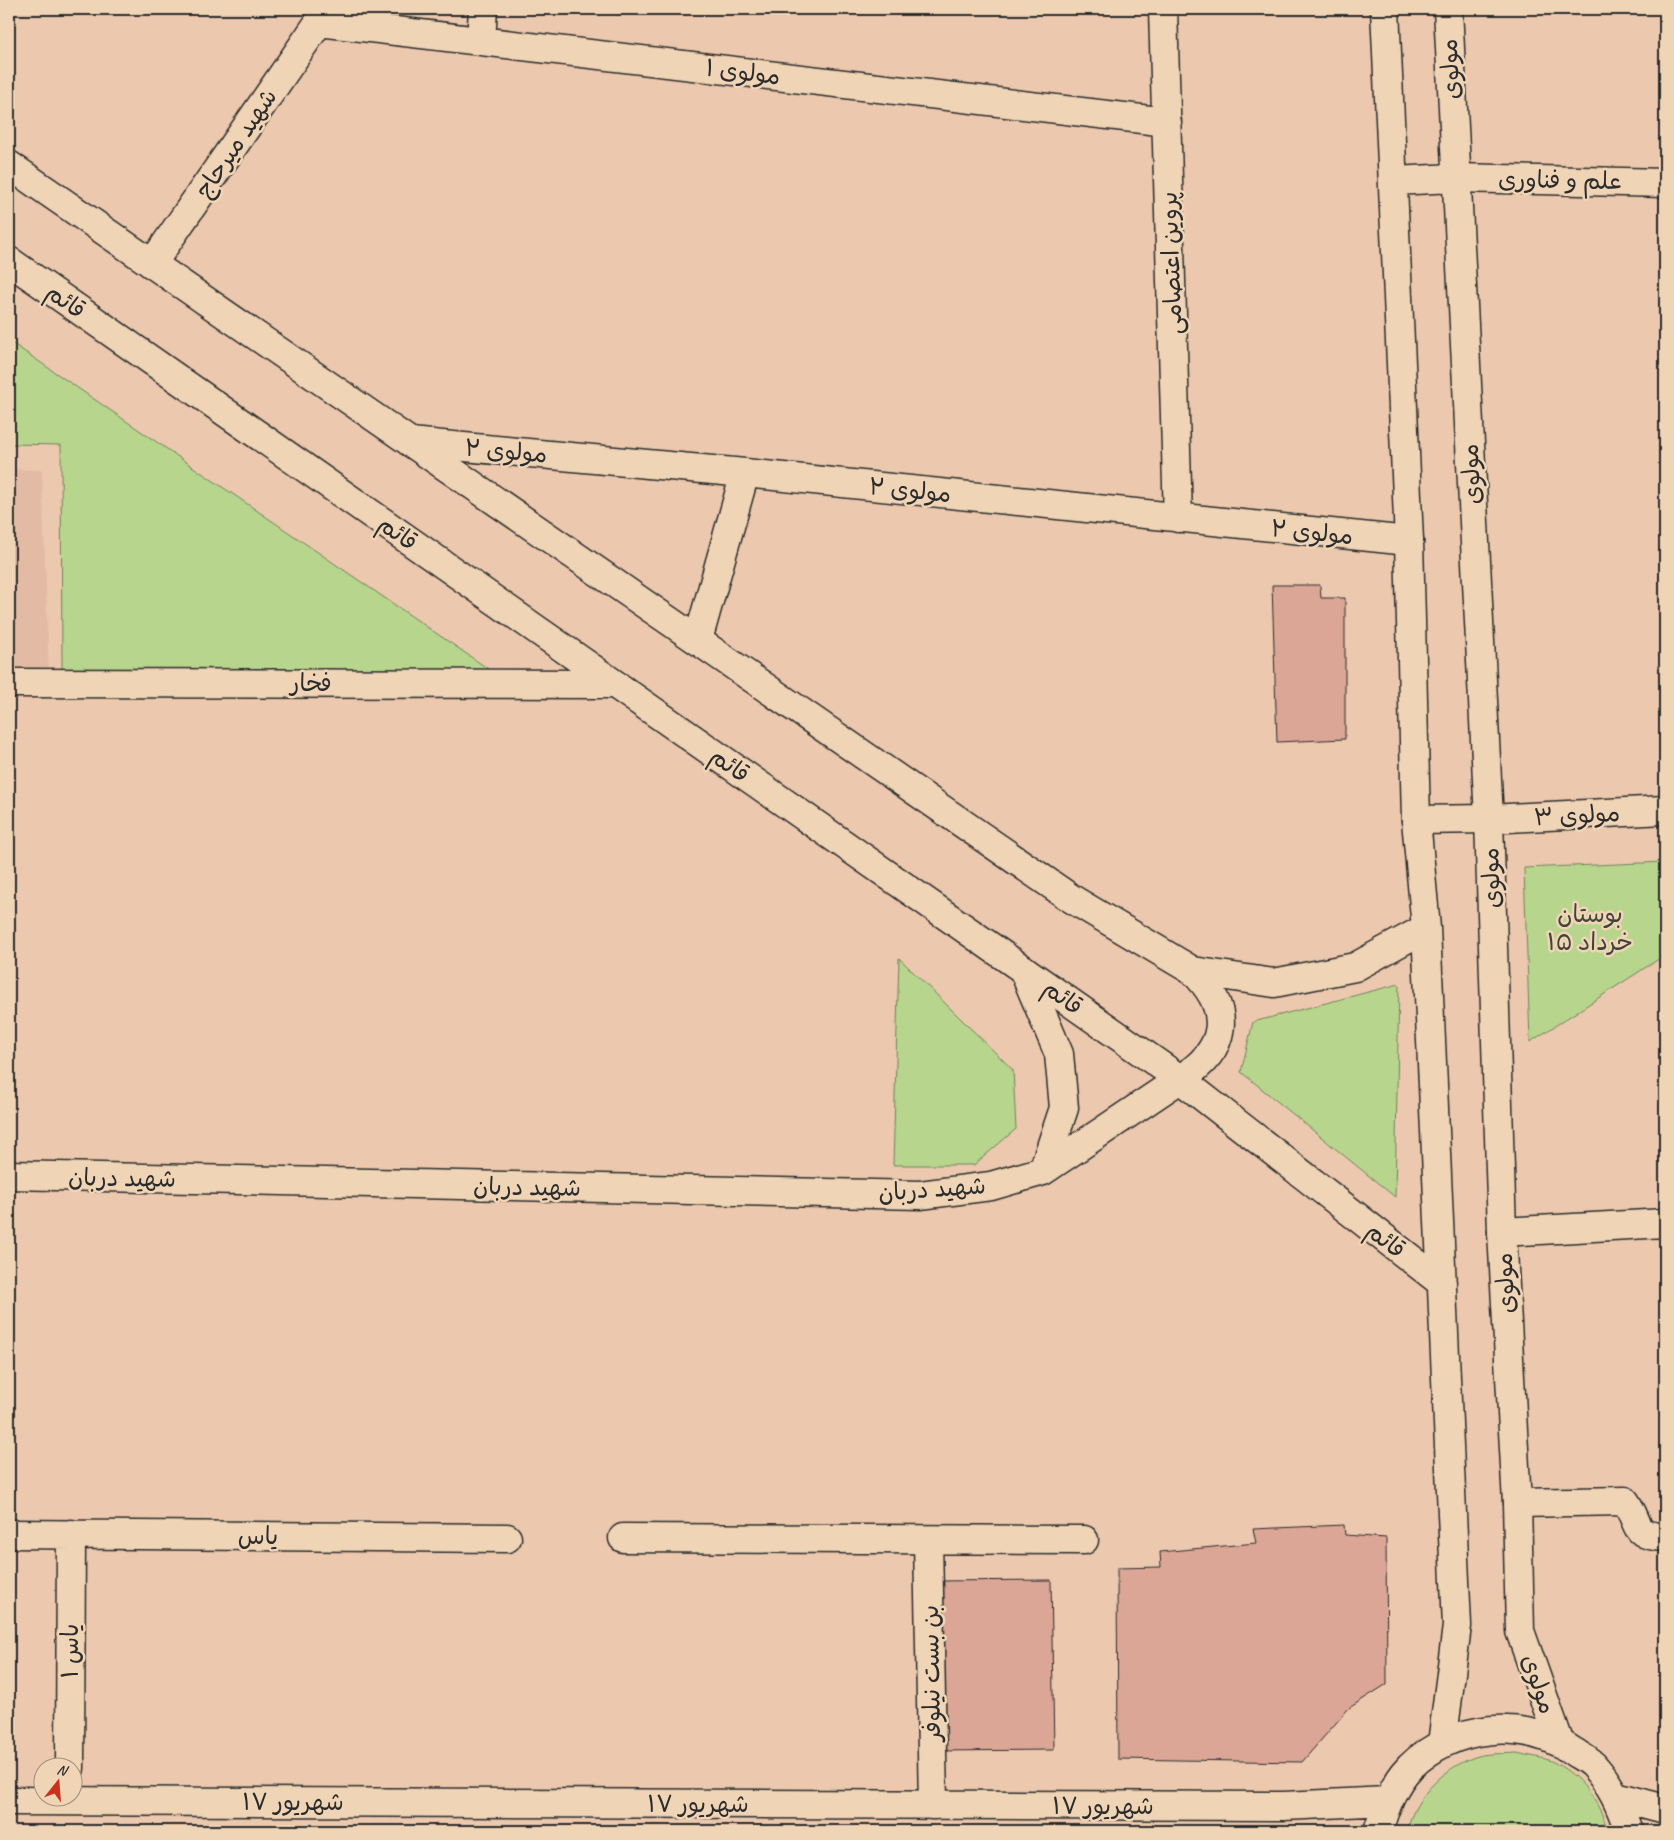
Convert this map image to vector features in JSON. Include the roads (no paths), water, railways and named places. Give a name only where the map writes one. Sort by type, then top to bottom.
[{"type":"main road","points":[[481,41],[483,9]]},
{"type":"main road","name":"پروین اعتصامی","points":[[1163,9],[1178,518]]},
{"type":"main road","points":[[1385,9],[1409,542],[1416,820],[1426,928],[1457,1626],[1442,1744]]},
{"type":"main road","name":"مولوی","points":[[1448,9],[1455,178],[1489,819],[1502,1232],[1517,1503],[1520,1631],[1559,1741]]},
{"type":"main road","name":"مولوی ۱","points":[[319,22],[1167,122]]},
{"type":"main road","name":"شهید میرحاج","points":[[152,264],[319,22]]},
{"type":"main road","points":[[9,165],[1072,899],[1193,971],[1274,983],[1355,967],[1426,928]]},
{"type":"main road","name":"علم و فناوری","points":[[1393,181],[1455,178],[1665,183]]},
{"type":"main road","name":"قائم","points":[[9,261],[1180,1079],[1442,1283]]},
{"type":"main road","name":"مولوی ۲","points":[[410,442],[745,473],[1409,542]]},
{"type":"main road","points":[[698,640],[745,473]]},
{"type":"main road","name":"فخار","points":[[9,683],[613,684]]},
{"type":"main road","name":"مولوی ۳","points":[[1416,820],[1489,819],[1665,810]]},
{"type":"main road","points":[[1023,968],[1059,1054],[1060,1063],[1064,1108],[1043,1171]]},
{"type":"main road","name":"شهید دربان","points":[[9,1175],[920,1195],[991,1186],[1043,1171],[1199,1067],[1213,1050],[1220,1029],[1218,1007],[1209,986],[1193,971]]},
{"type":"main road","points":[[1502,1232],[1665,1223]]},
{"type":"main road","points":[[1517,1503],[1625,1501],[1641,1531],[1646,1536],[1665,1537]]},
{"type":"main road","name":"یاس","points":[[9,1534],[507,1538]]},
{"type":"main road","name":"یاس ۱","points":[[70,1758],[71,1534]]},
{"type":"main road","points":[[623,1538],[1084,1540]]},
{"type":"main road","name":"بن بست نیلوفر","points":[[928,1540],[933,1805]]},
{"type":"main road","points":[[1378,1831],[1387,1801],[1410,1768],[1442,1744],[1480,1730],[1520,1729],[1559,1741],[1592,1764],[1616,1796],[1629,1831]]},
{"type":"main road","points":[[1616,1796],[1665,1809]]},
{"type":"main road","name":"۱۷ شهریور","points":[[82,1799],[1284,1806],[1387,1801]]},
{"type":"main road","name":"۱۷ شهریور","points":[[9,1801],[32,1800]]},
{"type":"park label","name":"بوستان ۱۵ خرداد","points":[[1590,928]]}]
